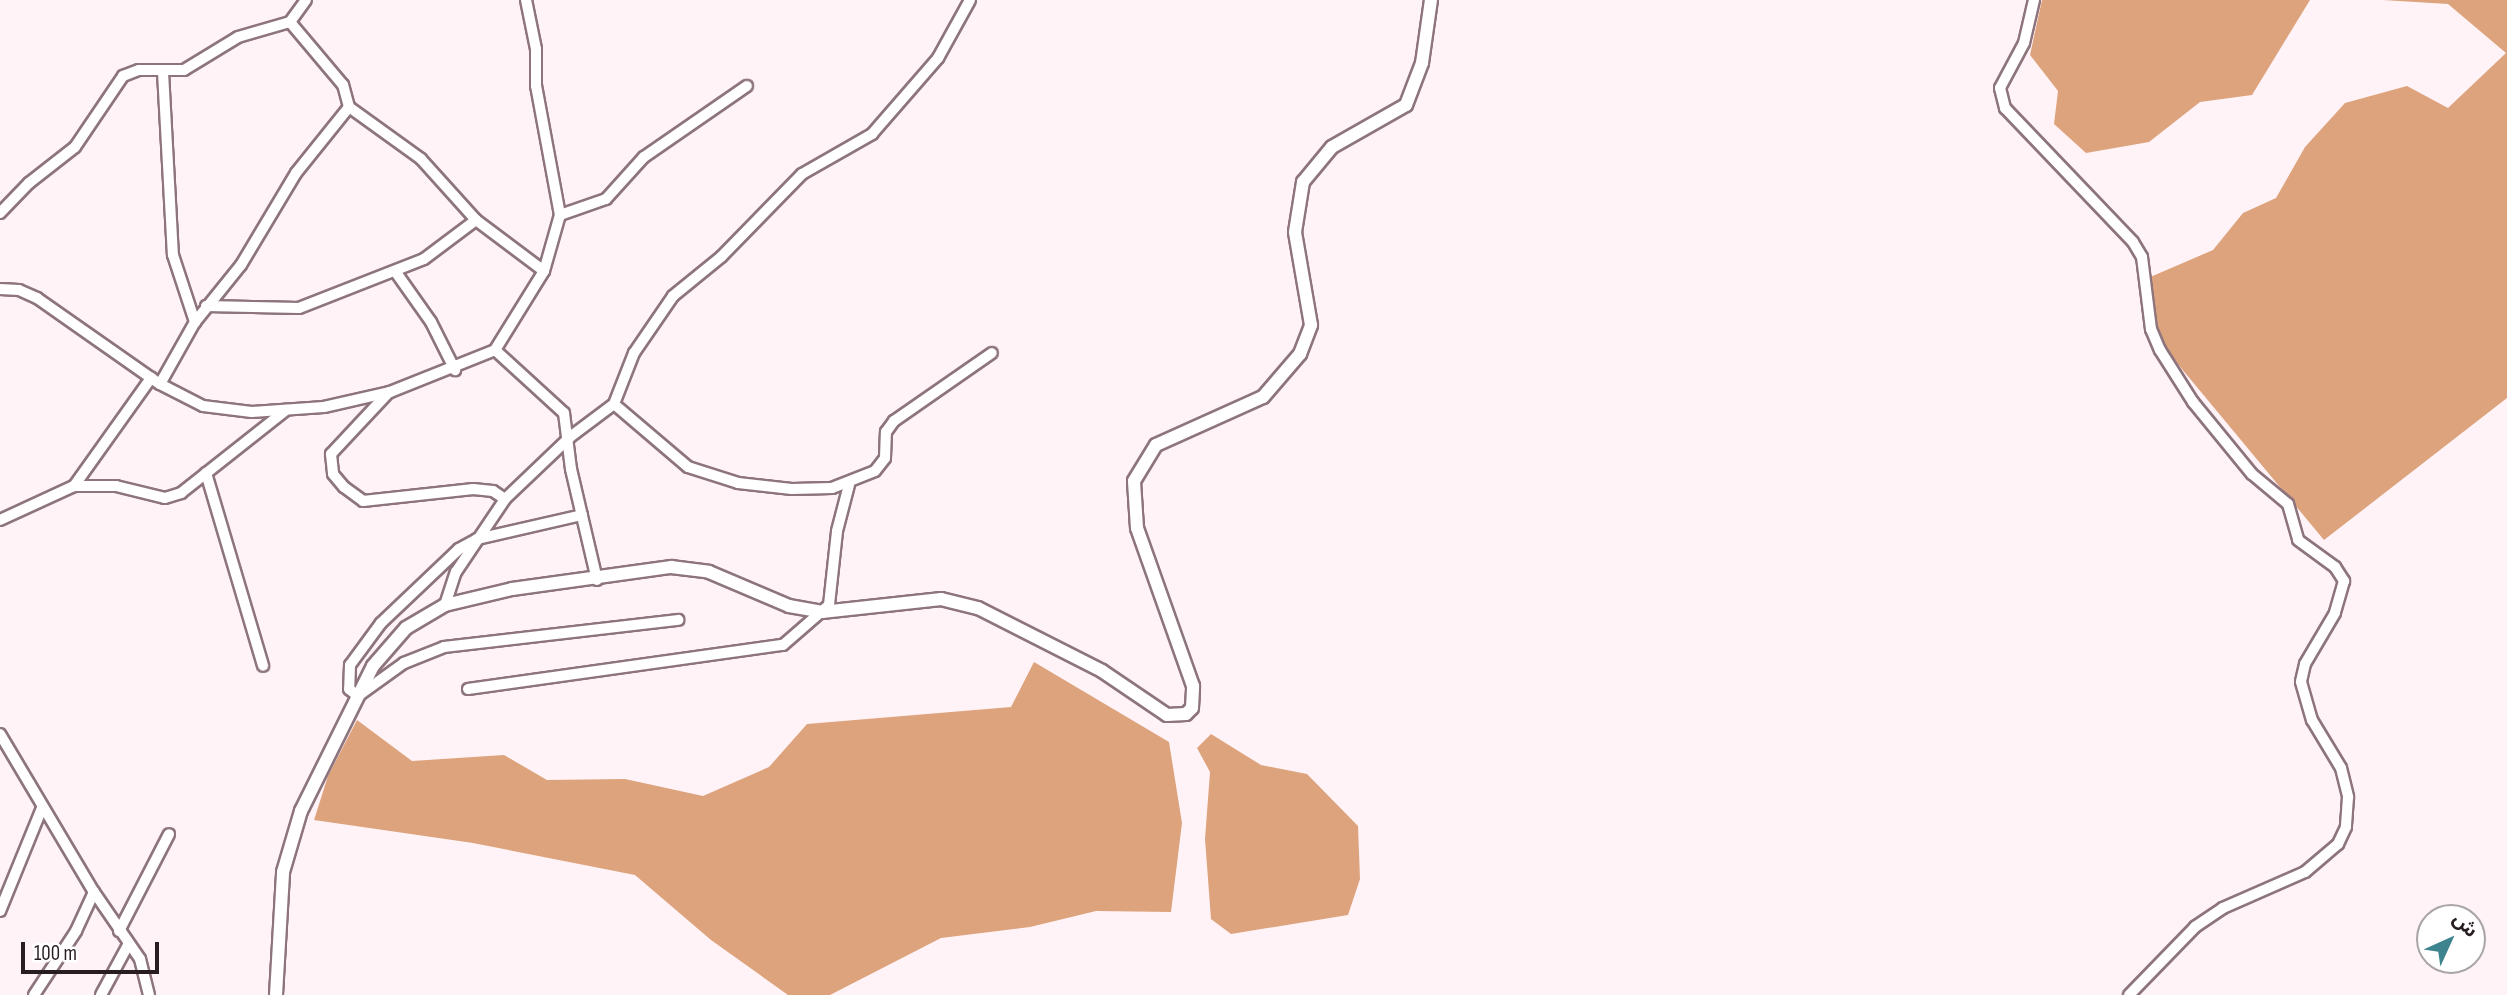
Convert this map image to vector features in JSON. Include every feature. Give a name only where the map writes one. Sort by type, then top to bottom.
[{"type":"main road","points":[[277,993],[286,852],[301,811],[358,696],[394,638],[445,605],[512,589],[689,568],[789,606],[822,612],[897,601],[958,602],[1126,684],[1167,715],[1178,718],[1192,708],[1193,686],[1138,528],[1134,481],[1156,445],[1263,397],[1300,354],[1311,325],[1295,233],[1303,182],[1319,157],[1332,147],[1406,105],[1422,63],[1431,0]]},
{"type":"street","points":[[0,213],[29,183],[75,147],[123,75],[139,70],[184,70],[238,37],[290,22],[306,0]]},
{"type":"street","points":[[0,289],[37,298],[156,381],[203,405],[252,412],[324,407],[390,392],[455,370],[495,350],[544,271],[560,215],[536,86],[536,49],[526,0]]},
{"type":"street","points":[[445,605],[456,572],[505,499],[570,437],[614,404],[634,352],[673,296],[721,257],[802,174],[872,134],[938,58],[970,0]]},
{"type":"street","points":[[2034,0],[2024,43],[2000,89],[2005,108],[2133,242],[2141,257],[2151,330],[2193,402],[2252,474],[2288,504],[2298,540],[2336,567],[2344,581],[2335,613],[2305,664],[2301,682],[2312,720],[2332,746],[2341,768],[2347,807],[2346,827],[2338,844],[2305,872],[2223,908],[2195,926],[2129,995]]},
{"type":"street","points":[[290,22],[343,85],[349,107],[421,159],[476,220],[544,271]]},
{"type":"street","points":[[163,72],[173,255],[195,322]]},
{"type":"street","points":[[560,215],[606,199],[644,157],[747,86]]},
{"type":"street","points":[[0,520],[74,485],[156,381],[206,306],[241,265],[296,173],[349,107]]},
{"type":"street","points":[[206,306],[299,309],[424,258],[476,220]]},
{"type":"street","points":[[395,271],[431,323],[455,370]]},
{"type":"street","points":[[495,350],[564,413],[570,437],[571,469],[597,580]]},
{"type":"street","points":[[614,404],[688,467],[738,483],[792,489],[849,485],[875,471],[885,458],[886,432],[894,421],[992,353]]},
{"type":"street","points":[[390,392],[331,454],[333,474],[344,487],[363,500],[473,489],[493,491],[505,499]]},
{"type":"street","points":[[74,485],[116,486],[165,498],[181,493],[286,410]]},
{"type":"street","points":[[206,473],[263,666]]},
{"type":"street","points":[[468,689],[783,645],[822,612],[830,599],[837,531],[849,485]]},
{"type":"street","points":[[582,515],[477,539],[459,549],[382,623],[350,665],[349,689],[358,696],[404,663],[444,648],[678,620]]},
{"type":"street","points":[[0,734],[94,892],[128,945],[141,959],[149,995]]},
{"type":"street","points":[[0,911],[42,808]]},
{"type":"street","points":[[119,931],[169,834]]},
{"type":"street","points":[[34,995],[76,931],[94,892]]},
{"type":"street","points":[[101,995],[128,945]]},
{"type":"shaded area","points":[[2042,0],[2310,0],[2252,95],[2200,102],[2149,142],[2086,153],[2054,124],[2058,91],[2030,55]]},
{"type":"shaded area","points":[[2383,0],[2507,0],[2507,398],[2324,540],[2157,339],[2148,278],[2213,250],[2243,213],[2276,198],[2305,147],[2345,103],[2407,86],[2448,108],[2506,53],[2448,4]]},
{"type":"shaded area","points":[[1034,662],[1169,742],[1182,823],[1171,912],[1096,911],[1030,927],[941,938],[830,995],[788,995],[711,940],[635,875],[473,843],[314,820],[328,776],[357,720],[412,761],[504,755],[547,780],[625,779],[703,796],[769,767],[807,724],[1011,707]]},
{"type":"shaded area","points":[[1211,734],[1261,765],[1307,774],[1358,826],[1360,879],[1348,915],[1231,934],[1211,919],[1205,839],[1210,772],[1197,748]]}]
